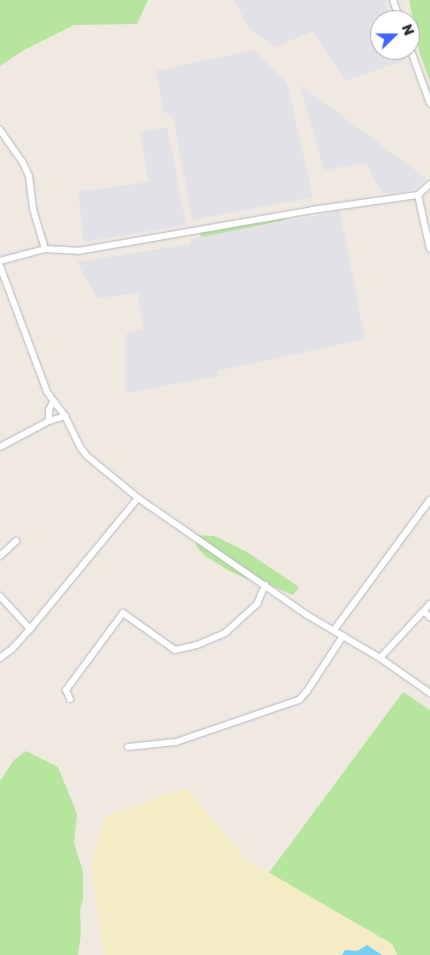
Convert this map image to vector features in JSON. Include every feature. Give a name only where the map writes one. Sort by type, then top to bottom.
[{"type":"street","points":[[414,60],[430,104]]},
{"type":"street","points":[[0,130],[22,161],[29,176],[33,209],[45,249]]},
{"type":"street","points":[[0,261],[45,249],[78,251],[312,210],[418,195],[430,184]]},
{"type":"street","points":[[418,195],[430,249]]},
{"type":"street","points":[[0,266],[40,375],[53,402],[65,416],[80,447],[87,456],[138,498],[307,615],[380,658],[430,693]]},
{"type":"street","points":[[49,421],[49,410],[53,402]]},
{"type":"street","points":[[0,447],[49,421],[65,416]]},
{"type":"street","points":[[0,658],[12,650],[138,498]]},
{"type":"street","points":[[334,630],[430,500]]},
{"type":"street","points":[[0,556],[16,541]]},
{"type":"street","points":[[70,699],[66,690],[123,613],[175,650],[197,645],[226,633],[257,604],[265,585]]},
{"type":"street","points":[[0,596],[30,629]]},
{"type":"street","points":[[380,658],[430,604]]},
{"type":"street","points":[[424,612],[430,617]]},
{"type":"street","points":[[128,747],[176,742],[299,700],[343,636]]},
{"type":"shaded area","points":[[234,0],[384,0],[388,10],[370,10],[370,60],[406,60],[345,81],[313,31],[275,47],[250,30]]},
{"type":"shaded area","points":[[254,50],[287,83],[313,197],[192,220],[173,116],[163,112],[156,71]]},
{"type":"shaded area","points":[[300,85],[426,178],[416,188],[405,193],[382,193],[366,163],[324,170]]},
{"type":"shaded area","points":[[167,127],[186,225],[84,242],[78,192],[149,182],[140,132]]},
{"type":"shaded area","points":[[340,211],[365,339],[217,371],[218,376],[126,393],[126,334],[144,329],[138,293],[97,298],[77,262],[191,244],[190,239]]},
{"type":"green space","points":[[0,0],[148,0],[137,24],[74,25],[24,50],[0,66]]},
{"type":"green space","points":[[409,0],[430,0],[430,82],[420,54],[420,10],[411,10]]},
{"type":"green space","points":[[284,216],[286,219],[282,221],[202,237],[200,235],[201,232]]},
{"type":"green space","points":[[194,535],[215,536],[247,552],[299,587],[293,595],[259,580],[247,579],[231,572],[205,556],[197,547]]},
{"type":"green space","points":[[403,692],[430,710],[430,955],[397,955],[392,944],[268,874]]},
{"type":"green space","points":[[26,751],[58,767],[77,814],[74,843],[83,872],[83,899],[80,911],[81,933],[78,955],[0,955],[0,781],[14,760]]},
{"type":"sand","points":[[186,788],[246,859],[392,944],[397,955],[345,950],[342,955],[104,955],[91,865],[105,816]]},
{"type":"water","points":[[367,945],[382,955],[342,955],[345,950],[357,951]]}]
